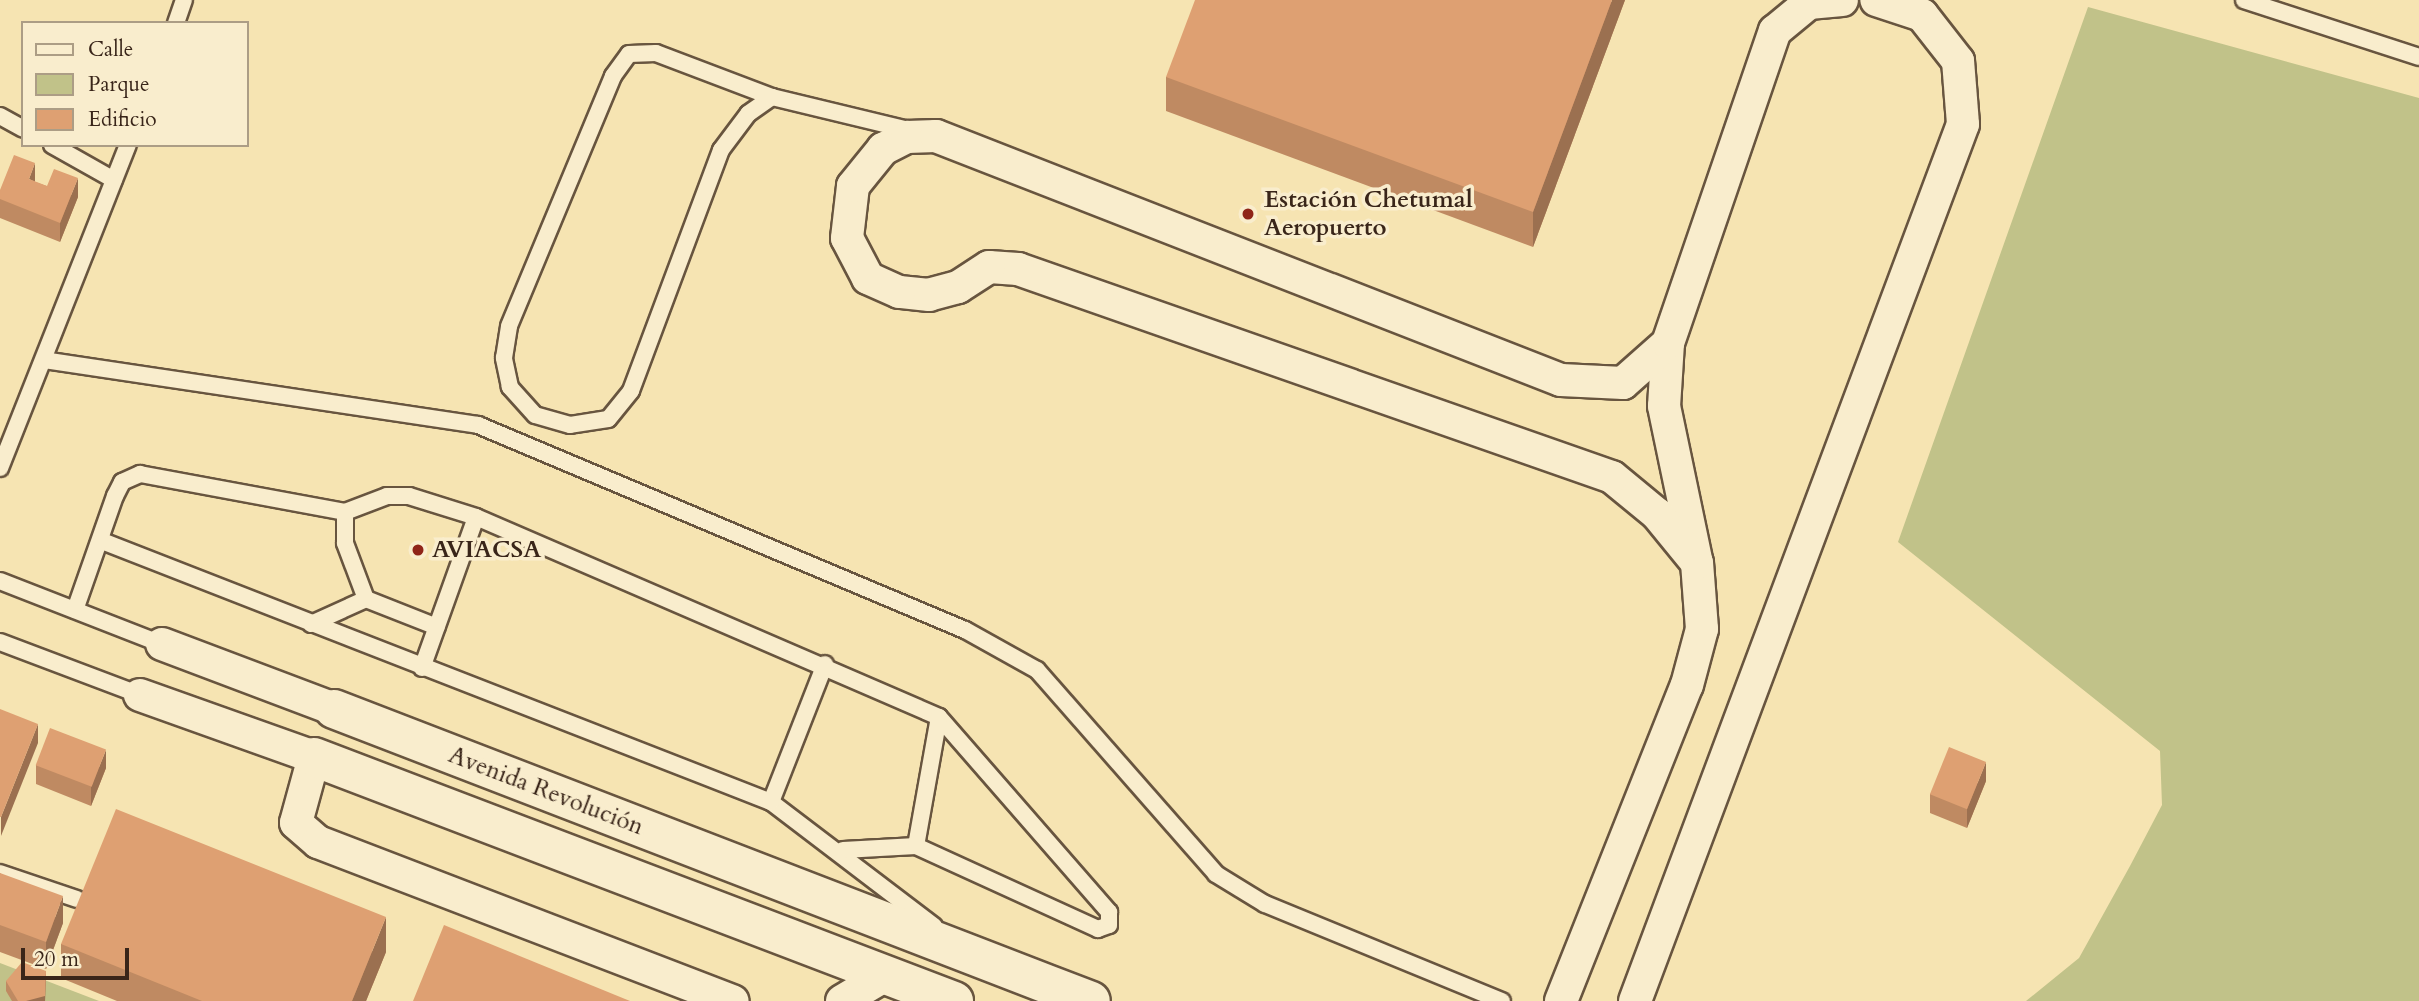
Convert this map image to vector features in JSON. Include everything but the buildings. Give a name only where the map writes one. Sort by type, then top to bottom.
[{"type":"street","points":[[1561,1001],[1687,685],[1702,629],[1697,562],[1664,406],[1668,343],[1775,31],[1809,3],[1842,0]]},
{"type":"street","points":[[1635,1001],[1963,124],[1958,61],[1922,15],[1876,0]]},
{"type":"street","points":[[1668,343],[1623,383],[1561,380],[936,136],[907,137],[883,149],[853,186],[847,238],[868,278],[899,292],[929,295],[958,287],[989,267],[1018,270],[1612,477],[1657,514],[1697,562]]},
{"type":"street","name":"Avenida Revolución","points":[[162,644],[1091,1001]]},
{"type":"street","name":"Avenida Revolución","points":[[140,695],[314,757],[954,1001]]},
{"type":"street","points":[[314,757],[299,792],[296,823],[318,842],[733,1001]]},
{"type":"street","points":[[842,1001],[886,975]]},
{"type":"lane","points":[[177,21],[184,0]]},
{"type":"lane","points":[[2244,0],[2419,57]]},
{"type":"lane","points":[[772,97],[748,114],[721,150],[631,391],[608,419],[570,425],[535,415],[510,387],[504,358],[509,326],[613,76],[629,54],[656,53],[772,97],[936,136]]},
{"type":"lane","points":[[0,116],[21,128]]},
{"type":"lane","points":[[56,147],[114,180]]},
{"type":"lane","points":[[0,468],[127,147]]},
{"type":"lane","points":[[44,360],[478,425],[965,630],[1037,670],[1216,874],[1265,904],[1502,1001]]},
{"type":"lane","points":[[75,610],[102,541],[115,496],[122,482],[140,474],[345,512],[387,496],[409,496],[476,517],[825,664],[939,717],[1109,912],[1109,925],[1098,929],[916,846],[843,850]]},
{"type":"lane","points":[[345,512],[345,543],[366,599]]},
{"type":"lane","points":[[422,668],[476,517]]},
{"type":"lane","points":[[102,541],[771,802],[843,850],[965,953]]},
{"type":"lane","name":"Avenida Revolución","points":[[0,581],[162,644]]},
{"type":"lane","points":[[311,624],[366,599],[437,627]]},
{"type":"lane","name":"Avenida Revolución","points":[[0,642],[140,695]]},
{"type":"lane","points":[[771,802],[825,664]]},
{"type":"lane","points":[[916,846],[939,717]]},
{"type":"lane","points":[[0,873],[77,899]]},
{"type":"green space","points":[[2088,7],[2419,98],[2419,1001],[2026,1001],[2079,958],[2130,866],[2162,805],[2160,751],[1898,542]]},
{"type":"green space","points":[[0,963],[99,1001],[0,1001]]},
{"type":"place","name":"Estación Chetumal Aeropuerto","points":[[1248,214]]},
{"type":"place","name":"AVIACSA","points":[[418,550]]}]
